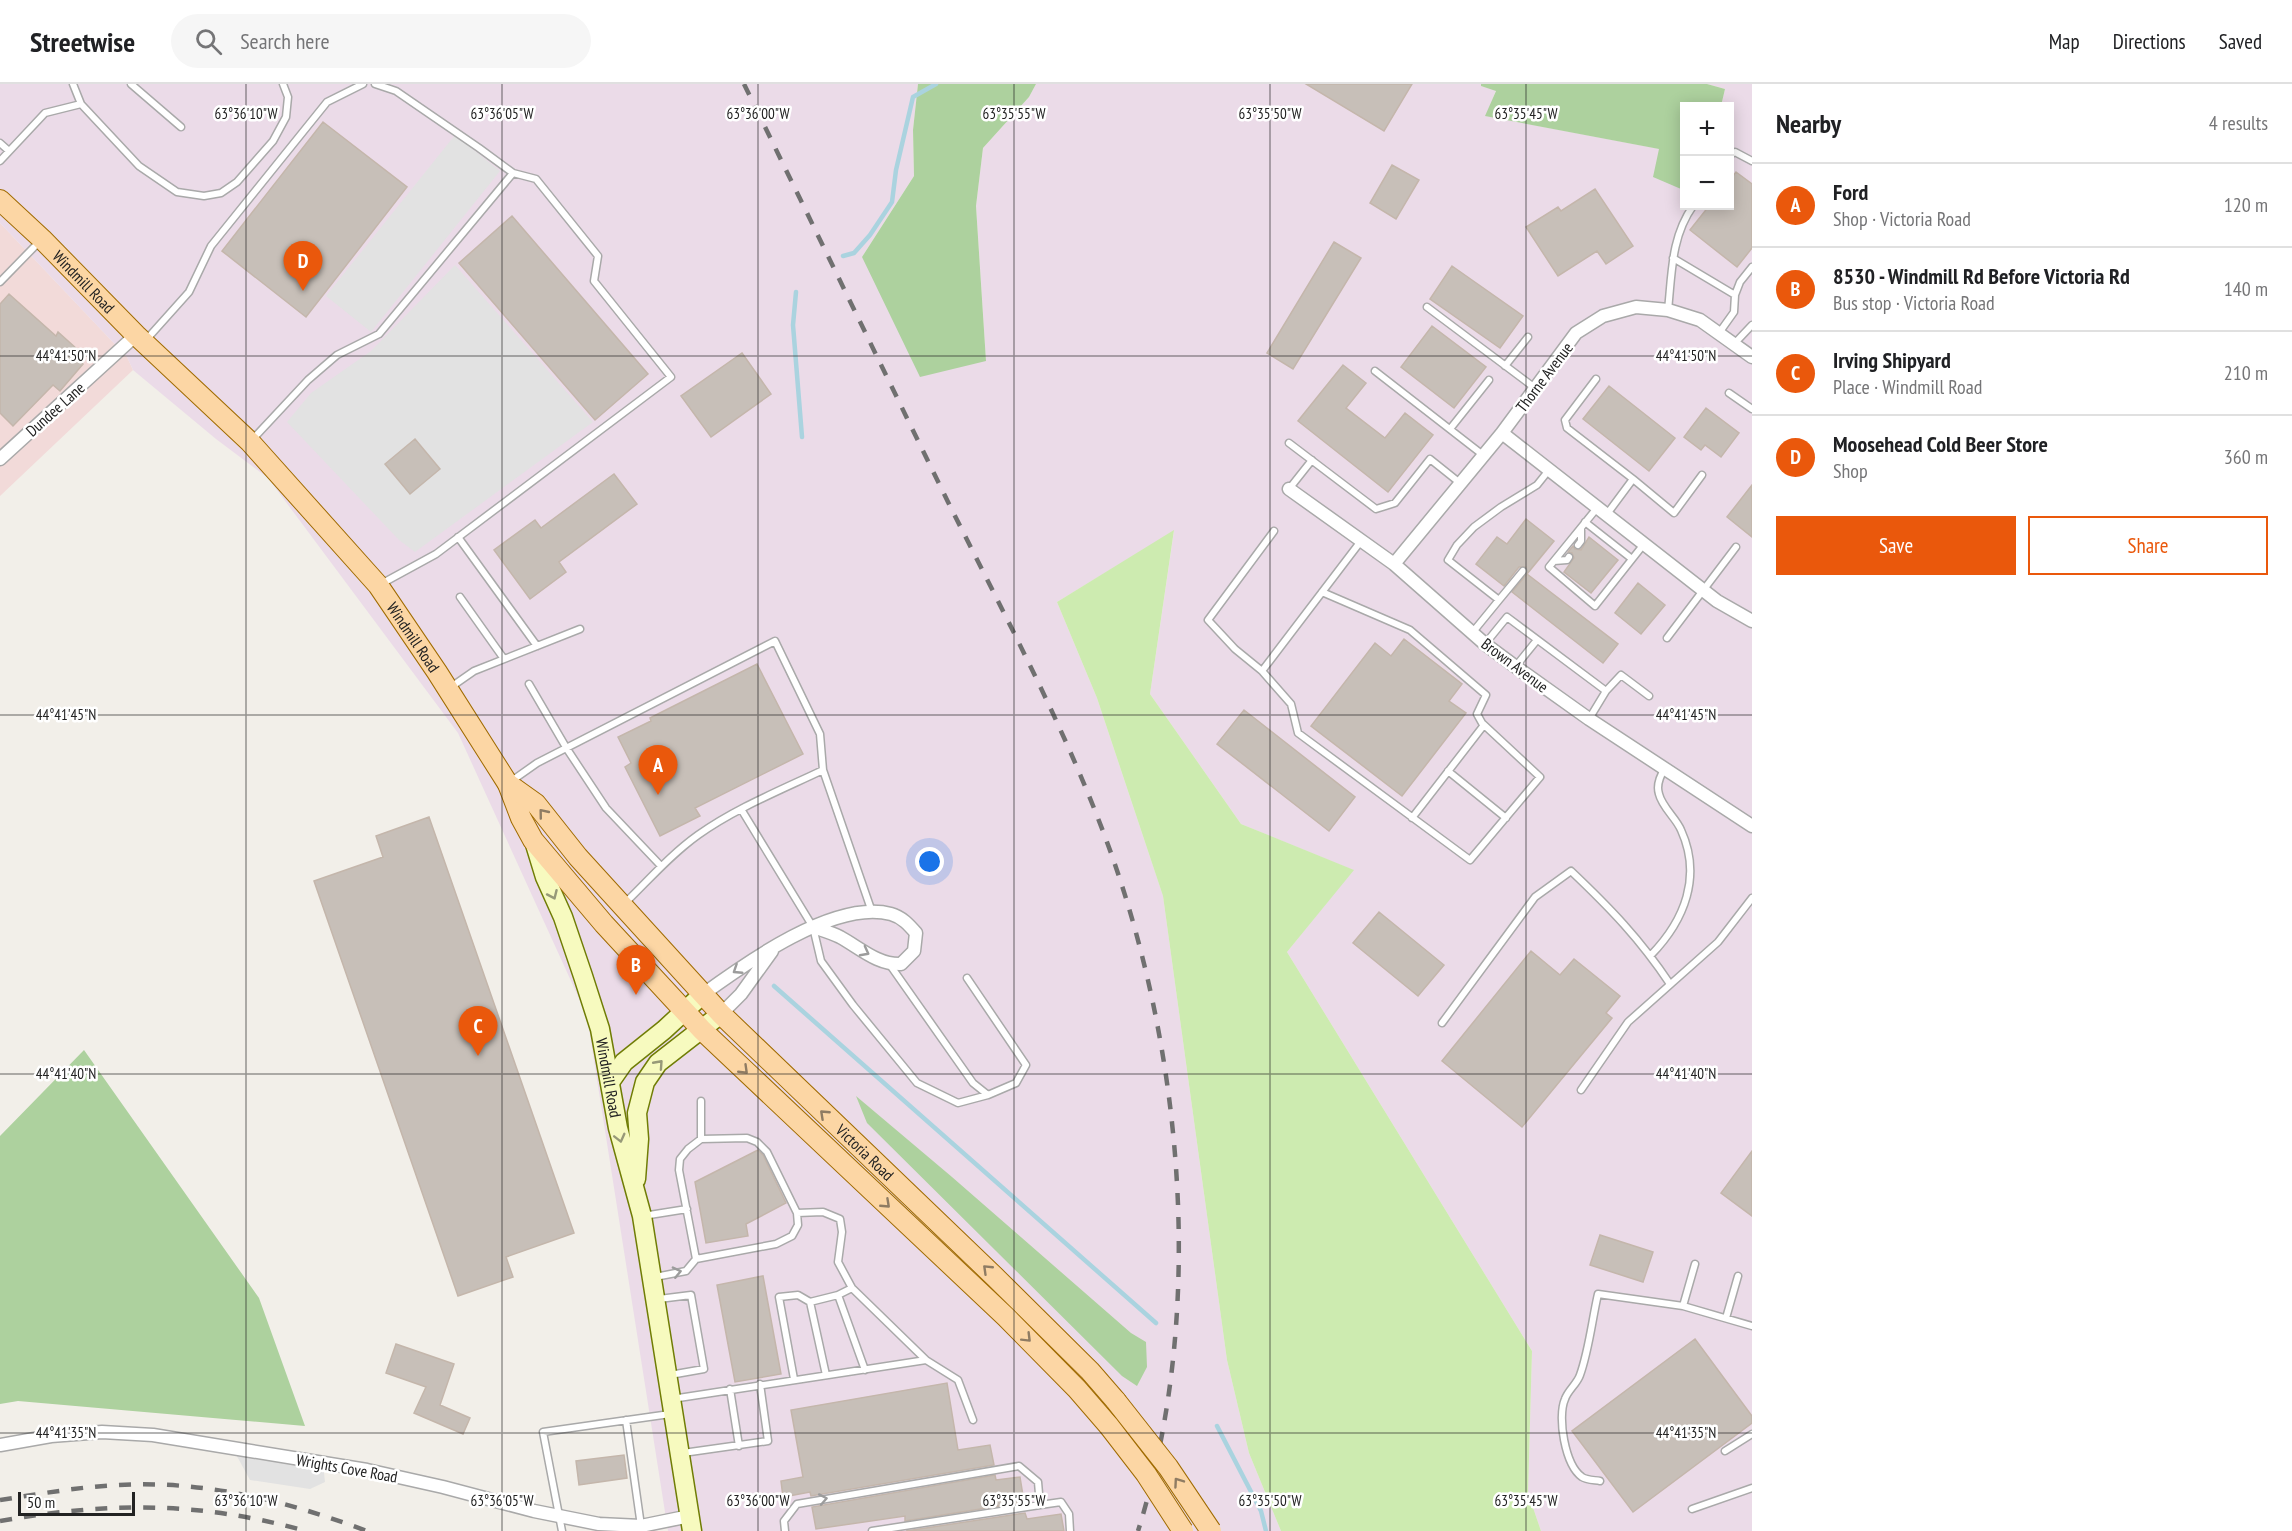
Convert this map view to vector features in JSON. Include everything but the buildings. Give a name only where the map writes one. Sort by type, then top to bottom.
[{"type":"main road","name":"Windmill Road","points":[[0,200],[42,238],[140,339],[250,442],[378,585],[508,784],[521,818],[533,840],[545,877],[562,917],[600,1029],[618,1128],[642,1216],[691,1523]]},
{"type":"main road","name":"Victoria Road","points":[[508,784],[536,804],[578,857],[702,995],[996,1277],[1090,1371],[1168,1467],[1211,1531]]},
{"type":"main road","name":"Victoria Road","points":[[533,840],[596,916],[702,1030],[1006,1317],[1077,1389],[1146,1474],[1184,1531]]},
{"type":"main road","points":[[610,1082],[624,1062],[702,995]]},
{"type":"main road","name":"Windmill Road","points":[[634,1193],[639,1139],[637,1113],[645,1082],[658,1063],[721,1014]]},
{"type":"street","name":"Thorne Avenue","points":[[1394,564],[1502,433],[1576,333],[1603,316],[1636,307],[1668,310],[1700,320],[1752,357]]},
{"type":"street","name":"Dundee Lane","points":[[0,459],[140,339]]},
{"type":"street","points":[[1502,433],[1717,601],[1752,621]]},
{"type":"street","name":"Brown Avenue","points":[[1289,489],[1394,564],[1485,644],[1516,667],[1589,719],[1752,826]]},
{"type":"street","points":[[702,995],[774,947],[813,927],[864,911],[891,914],[906,922],[916,933],[914,951],[902,964],[890,965],[861,951],[839,936],[813,927]]},
{"type":"street","points":[[721,1014],[741,994],[774,947]]},
{"type":"street","name":"Wrights Cove Road","points":[[0,1445],[51,1436],[102,1432],[153,1435],[367,1470],[558,1516],[626,1529],[691,1523]]},
{"type":"lane","points":[[73,84],[81,104],[139,166],[177,192],[204,196],[220,193],[237,182],[273,141],[286,117],[288,97],[283,84]]},
{"type":"lane","points":[[131,84],[181,127]]},
{"type":"lane","points":[[140,339],[189,292],[211,246],[327,102],[363,84]]},
{"type":"lane","points":[[375,84],[396,91],[513,173],[536,179],[598,256],[594,281],[671,377],[436,554],[378,585]]},
{"type":"lane","points":[[0,160],[45,113],[81,104]]},
{"type":"lane","points":[[0,143],[9,151]]},
{"type":"lane","points":[[1734,152],[1752,161]]},
{"type":"lane","points":[[250,442],[308,380],[337,355],[379,334],[513,173]]},
{"type":"lane","points":[[1668,310],[1675,241],[1683,219],[1690,210]]},
{"type":"lane","points":[[0,282],[42,238]]},
{"type":"lane","points":[[1673,258],[1735,296]]},
{"type":"lane","points":[[1719,333],[1734,312],[1735,296],[1740,282],[1752,267]]},
{"type":"lane","points":[[1427,307],[1535,388]]},
{"type":"lane","points":[[1734,344],[1752,325]]},
{"type":"lane","points":[[1505,366],[1528,337]]},
{"type":"lane","points":[[1375,371],[1484,455]]},
{"type":"lane","points":[[1450,429],[1490,380]]},
{"type":"lane","points":[[1596,380],[1565,420],[1567,428],[1674,513],[1702,475]]},
{"type":"lane","points":[[1729,393],[1752,410]]},
{"type":"lane","points":[[1289,443],[1376,509],[1395,503],[1430,459],[1461,483]]},
{"type":"lane","points":[[1289,489],[1312,460]]},
{"type":"lane","points":[[1499,600],[1448,560],[1457,545],[1474,527],[1537,485],[1549,470]]},
{"type":"lane","points":[[1633,480],[1602,511],[1583,525],[1549,567],[1596,606],[1644,544]]},
{"type":"lane","points":[[1578,545],[1581,541],[1583,525]]},
{"type":"lane","points":[[1583,525],[1632,559]]},
{"type":"lane","points":[[1274,531],[1208,620],[1235,649],[1262,671],[1291,704],[1298,733],[1470,860],[1540,777],[1484,725],[1477,714],[1486,695],[1410,630],[1322,592]]},
{"type":"lane","points":[[458,537],[537,646]]},
{"type":"lane","points":[[1262,671],[1361,540]]},
{"type":"lane","points":[[1667,638],[1736,548]]},
{"type":"lane","points":[[1554,561],[1567,560],[1569,557]]},
{"type":"lane","points":[[1472,633],[1523,571]]},
{"type":"lane","points":[[460,597],[504,659]]},
{"type":"lane","points":[[1485,644],[1507,617],[1606,692]]},
{"type":"lane","points":[[448,689],[474,670],[580,629]]},
{"type":"lane","points":[[1516,667],[1537,639]]},
{"type":"lane","points":[[508,784],[537,763],[775,641],[820,734],[824,770],[872,912]]},
{"type":"lane","points":[[1589,719],[1606,692],[1621,675],[1649,696]]},
{"type":"lane","points":[[529,684],[567,749],[606,808],[661,866]]},
{"type":"lane","points":[[1412,818],[1484,725]]},
{"type":"lane","points":[[1651,955],[1676,924],[1690,884],[1691,866],[1688,846],[1680,828],[1659,795],[1659,780],[1665,768]]},
{"type":"lane","points":[[621,906],[661,866],[696,837],[741,809],[824,770]]},
{"type":"lane","points":[[1448,771],[1506,818]]},
{"type":"lane","points":[[741,809],[813,927],[821,961],[853,1005],[917,1083],[957,1103],[988,1095],[1016,1083],[1026,1065],[967,978]]},
{"type":"lane","points":[[1442,1023],[1535,897],[1571,871],[1620,918],[1651,955],[1670,984]]},
{"type":"lane","points":[[1581,1090],[1628,1022],[1718,942],[1752,898]]},
{"type":"lane","points":[[890,965],[973,1083],[988,1095]]},
{"type":"lane","points":[[701,1101],[701,1139]]},
{"type":"lane","points":[[652,1278],[686,1271],[696,1259],[776,1244],[792,1236],[798,1225],[797,1213],[767,1152],[757,1142],[747,1138],[701,1139],[680,1159],[696,1259]]},
{"type":"lane","points":[[642,1216],[687,1209]]},
{"type":"lane","points":[[797,1213],[824,1212],[840,1219],[842,1232],[838,1262],[852,1288],[926,1360],[958,1380],[973,1420]]},
{"type":"lane","points":[[1683,1306],[1695,1264]]},
{"type":"lane","points":[[1726,1318],[1738,1276]]},
{"type":"lane","points":[[794,1379],[779,1297],[798,1295],[810,1302],[852,1288]]},
{"type":"lane","points":[[655,1299],[691,1294],[704,1369],[667,1376]]},
{"type":"lane","points":[[838,1294],[865,1370]]},
{"type":"lane","points":[[1600,1481],[1583,1478],[1574,1469],[1565,1445],[1563,1420],[1564,1400],[1579,1377],[1598,1294],[1683,1306],[1752,1326]]},
{"type":"lane","points":[[810,1302],[826,1375]]},
{"type":"lane","points":[[562,1531],[543,1432],[626,1420],[730,1389],[926,1360]]},
{"type":"lane","points":[[680,1454],[768,1441],[760,1384]]},
{"type":"lane","points":[[730,1389],[739,1446]]},
{"type":"lane","points":[[626,1420],[641,1526]]},
{"type":"lane","points":[[1725,1451],[1752,1434]]},
{"type":"lane","points":[[785,1531],[784,1521],[797,1504],[1019,1466],[1038,1482],[1041,1505]]},
{"type":"lane","points":[[1692,1509],[1752,1488]]},
{"type":"lane","points":[[872,1531],[1061,1502],[1069,1514],[1070,1531]]},
{"type":"shaded area","points":[[0,84],[918,84],[913,130],[914,176],[862,257],[986,360],[976,206],[983,148],[1029,97],[1036,84],[1481,84],[1481,86],[1496,90],[1486,116],[1660,149],[1680,189],[1680,210],[1734,210],[1734,102],[1722,102],[1725,89],[1707,84],[1752,84],[1752,1531],[1541,1531],[1528,1493],[1532,1351],[1287,952],[1353,870],[1241,824],[1150,694],[1174,531],[1057,602],[1097,698],[1163,896],[1227,1360],[1249,1453],[1281,1531],[668,1531],[587,1016],[458,733],[268,478],[216,439],[133,370],[127,357],[0,223]]},
{"type":"shaded area","points":[[455,135],[500,171],[371,332],[326,296]]},
{"type":"shaded area","points":[[0,223],[127,357],[133,370],[0,496]]},
{"type":"shaded area","points":[[455,265],[593,422],[415,552],[399,540],[287,422],[311,393],[371,351]]},
{"type":"shaded area","points":[[233,1449],[323,1464],[325,1482],[310,1489],[250,1480]]},
{"type":"green space","points":[[918,84],[1036,84],[1029,97],[983,148],[976,206],[986,361],[920,377],[862,257],[914,176],[913,130]]},
{"type":"green space","points":[[1481,84],[1707,84],[1725,89],[1722,102],[1680,102],[1680,189],[1653,177],[1659,149],[1485,116],[1496,91],[1481,86]]},
{"type":"green space","points":[[1174,530],[1150,694],[1241,824],[1354,870],[1287,952],[1532,1351],[1528,1493],[1541,1531],[1281,1531],[1249,1453],[1227,1360],[1163,896],[1097,698],[1057,602]]},
{"type":"green space","points":[[84,1050],[259,1298],[305,1426],[18,1401],[0,1404],[0,1136]]},
{"type":"green space","points":[[856,1096],[1131,1333],[1146,1342],[1147,1367],[1137,1386],[1122,1376],[867,1123]]},
{"type":"waterway","points":[[843,256],[854,253],[870,235],[892,202],[896,170],[913,97],[936,84]]},
{"type":"waterway","points":[[796,292],[793,325],[802,437]]},
{"type":"waterway","points":[[774,986],[1156,1323]]},
{"type":"waterway","points":[[1217,1426],[1261,1511],[1266,1531]]},
{"type":"railway","points":[[744,84],[1056,719],[1111,853],[1136,933],[1156,1017],[1170,1103],[1177,1190],[1178,1278],[1172,1365],[1159,1449],[1138,1531]]},
{"type":"railway","points":[[0,1500],[103,1486],[150,1484],[182,1486],[213,1489],[276,1502],[367,1531]]},
{"type":"railway","points":[[0,1521],[79,1510],[153,1508],[228,1514],[306,1531]]},
{"type":"place","name":"Moosehead Cold Beer Store","points":[[303,291]]},
{"type":"place","name":"Ford","points":[[658,795]]},
{"type":"place","name":"8530 - Windmill Rd Before Victoria Rd","points":[[636,995]]},
{"type":"place","name":"Irving Shipyard","points":[[478,1056]]}]
